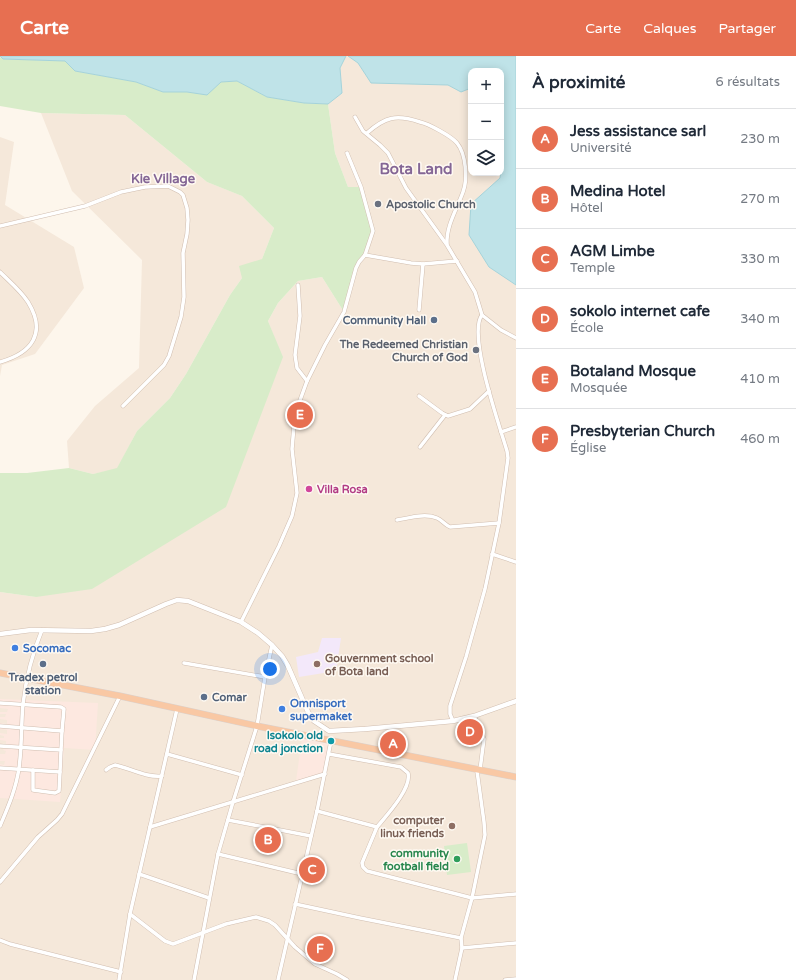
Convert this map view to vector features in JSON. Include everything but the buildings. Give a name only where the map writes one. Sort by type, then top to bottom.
[{"type":"highway","points":[[0,673],[120,696],[257,726],[478,771],[516,777]]},
{"type":"street","points":[[355,117],[362,130],[388,153],[406,188],[448,246],[475,292],[482,315],[501,330],[516,338]]},
{"type":"street","points":[[367,133],[378,124],[387,120],[406,118],[421,122],[452,138],[458,144],[466,170],[466,182],[447,233],[448,246]]},
{"type":"street","points":[[241,622],[292,516],[297,493],[292,455],[293,437],[299,403],[307,381],[344,312],[356,268],[365,255],[373,231],[361,187],[347,153]]},
{"type":"street","points":[[1,224],[85,206],[124,191],[145,187],[168,186],[183,195],[187,208],[188,220],[183,253],[184,297],[181,318],[169,356],[164,365],[123,406]]},
{"type":"street","points":[[365,255],[423,264],[457,261]]},
{"type":"street","points":[[419,310],[423,264]]},
{"type":"street","points":[[0,272],[28,301],[35,316],[37,326],[36,336],[32,343],[21,354],[0,362]]},
{"type":"street","points":[[298,285],[300,316],[296,355],[297,368],[307,381]]},
{"type":"street","points":[[454,721],[450,714],[450,706],[471,642],[492,554],[499,523],[508,454],[480,355],[478,326],[482,315]]},
{"type":"street","points":[[419,396],[445,415],[452,415],[470,409],[489,391]]},
{"type":"street","points":[[420,447],[445,415]]},
{"type":"street","points":[[501,432],[516,427]]},
{"type":"street","points":[[397,520],[430,516],[438,518],[445,525],[450,527],[499,523]]},
{"type":"street","points":[[492,554],[516,562]]},
{"type":"street","points":[[0,634],[31,630],[91,631],[105,629],[119,625],[177,600],[188,601],[241,622],[258,633],[272,645],[282,656],[288,666],[308,712],[314,721],[330,731],[454,721],[474,716],[516,701]]},
{"type":"street","points":[[0,826],[15,790],[19,768],[23,705],[27,678],[32,655],[42,630]]},
{"type":"street","points":[[194,980],[218,854],[257,726],[264,677],[272,645]]},
{"type":"street","points":[[184,663],[264,677]]},
{"type":"street","points":[[0,882],[38,837],[62,814],[120,696]]},
{"type":"street","points":[[0,703],[60,707],[64,709],[59,791],[55,793],[33,790],[33,770]]},
{"type":"street","points":[[119,980],[130,914],[177,709]]},
{"type":"street","points":[[455,980],[462,948],[461,938],[472,898],[485,834],[478,771],[484,738],[474,716]]},
{"type":"street","points":[[0,726],[62,731]]},
{"type":"street","points":[[278,980],[325,774],[329,754],[328,740],[330,731]]},
{"type":"street","points":[[0,746],[61,750]]},
{"type":"street","points":[[167,754],[242,775]]},
{"type":"street","points":[[329,754],[401,767],[408,773],[409,781],[395,805],[377,826],[362,863],[363,867],[367,871],[472,898],[516,894]]},
{"type":"street","points":[[106,770],[115,765],[152,775],[162,776]]},
{"type":"street","points":[[0,768],[19,768],[60,772]]},
{"type":"street","points":[[150,827],[325,774]]},
{"type":"street","points":[[317,811],[377,826]]},
{"type":"street","points":[[228,820],[311,836]]},
{"type":"street","points":[[218,854],[302,874]]},
{"type":"street","points":[[139,874],[209,898]]},
{"type":"street","points":[[295,904],[461,938]]},
{"type":"street","points":[[130,914],[170,944],[226,924],[256,917],[269,921],[315,964],[347,980]]},
{"type":"street","points":[[0,940],[10,944],[121,972]]},
{"type":"street","points":[[462,948],[516,943]]},
{"type":"street","points":[[505,980],[516,979]]},
{"type":"shaded area","points":[[346,56],[348,56],[358,63],[371,83],[448,85],[461,92],[468,89],[468,176],[500,176],[471,204],[489,267],[516,285],[516,980],[0,980],[0,592],[36,597],[264,403],[282,357],[268,321],[278,303],[298,281],[322,277],[344,312],[353,274],[348,187],[335,153],[328,104],[342,93],[340,68]]},
{"type":"shaded area","points":[[41,113],[125,115],[207,182],[242,196],[274,228],[262,259],[242,278],[230,295],[186,374],[170,398],[137,431],[117,469],[93,474],[69,468],[67,441],[95,406],[139,368],[142,260],[72,191]]},
{"type":"shaded area","points":[[0,137],[14,142],[5,205],[74,247],[84,288],[35,354],[2,365],[0,376]]},
{"type":"shaded area","name":"Gouvernment school of Bota land","points":[[322,638],[341,638],[336,671],[299,677],[296,657],[318,652]]},
{"type":"shaded area","points":[[0,699],[98,703],[95,750],[64,748],[60,802],[0,798],[0,764],[4,765],[5,761],[0,761],[0,754],[5,754],[6,751],[1,747],[0,750],[0,744],[6,745],[6,741],[0,740],[0,738],[4,738],[4,736],[0,735],[0,733],[7,734],[7,730],[0,729],[0,723],[7,724],[7,720],[0,719],[0,717],[5,717],[6,714],[0,714],[0,712],[7,712],[8,709],[0,708]]},
{"type":"shaded area","points":[[302,738],[329,743],[323,773],[296,781]]},
{"type":"green space","points":[[0,57],[3,59],[65,61],[75,71],[136,82],[163,92],[207,94],[221,82],[237,81],[267,97],[304,103],[328,104],[335,153],[348,187],[361,187],[373,231],[362,260],[353,274],[344,312],[322,277],[298,281],[278,303],[268,321],[283,357],[226,507],[92,589],[36,597],[0,592],[0,473],[27,473],[69,468],[93,474],[117,468],[137,431],[170,398],[186,374],[230,295],[242,278],[239,266],[262,259],[274,228],[242,196],[207,182],[125,115],[41,113],[0,106]]},
{"type":"green space","name":"community football field","points":[[467,843],[471,872],[447,875],[444,846]]},
{"type":"water","points":[[0,56],[346,56],[340,68],[342,93],[328,104],[304,103],[267,97],[237,81],[221,82],[207,95],[187,92],[163,92],[136,82],[75,71],[65,61],[3,59]]},
{"type":"water","points":[[348,56],[516,56],[516,285],[489,267],[469,235],[471,204],[500,178],[500,176],[504,176],[504,68],[468,68],[468,89],[461,92],[448,85],[371,83],[358,63]]},
{"type":"place","name":"Apostolic Church","points":[[378,204]]},
{"type":"place","name":"Community Hall","points":[[434,320]]},
{"type":"place","name":"The Redeemed Christian Church of God","points":[[476,350]]},
{"type":"place","name":"Botaland Mosque","points":[[300,415]]},
{"type":"place","name":"Villa Rosa","points":[[309,489]]},
{"type":"place","name":"Socomac","points":[[15,648]]},
{"type":"place","name":"Tradex petrol station","points":[[43,664]]},
{"type":"place","name":"Gouvernment school of Bota land","points":[[317,664]]},
{"type":"place","name":"Comar","points":[[204,697]]},
{"type":"place","name":"Omnisport supermaket","points":[[282,709]]},
{"type":"place","name":"sokolo internet cafe","points":[[470,732]]},
{"type":"place","name":"Isokolo old road jonction","points":[[331,741]]},
{"type":"place","name":"Jess assistance sarl","points":[[393,744]]},
{"type":"place","name":"computer linux friends","points":[[452,826]]},
{"type":"place","name":"Medina Hotel","points":[[268,840]]},
{"type":"place","name":"community football field","points":[[457,859]]},
{"type":"place","name":"AGM Limbe","points":[[312,870]]},
{"type":"place","name":"Presbyterian Church","points":[[320,949]]},
{"type":"district","name":"Bota Land","points":[[416,169]]},
{"type":"district","name":"Kie Village","points":[[163,178]]}]
